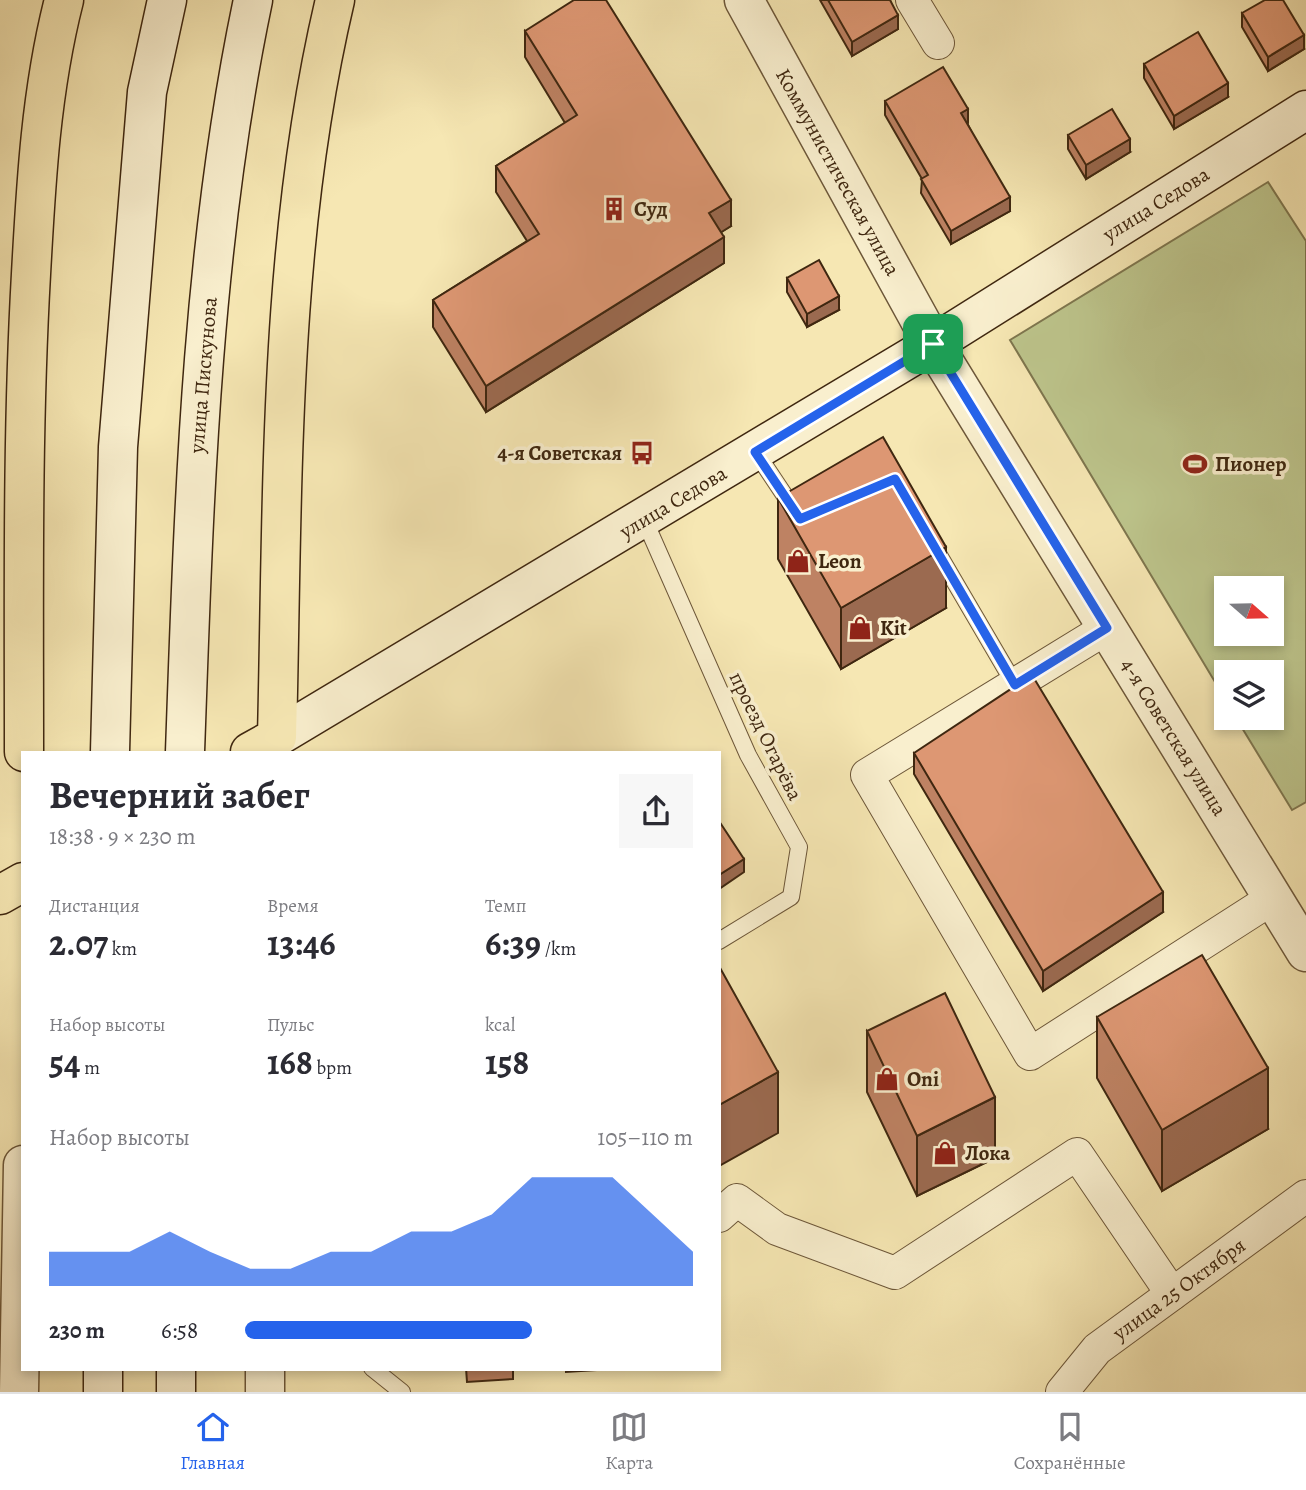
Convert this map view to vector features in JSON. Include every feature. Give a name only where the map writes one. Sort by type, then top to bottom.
[{"type":"main road","points":[[24,751],[23,455],[30,294],[43,107],[64,0]]},
{"type":"main road","points":[[110,751],[118,447],[147,92],[167,0]]},
{"type":"main road","name":"улица Пискунова","points":[[185,751],[196,448],[213,253],[232,101],[253,0]]},
{"type":"main road","points":[[268,747],[293,250],[316,79],[335,0]]},
{"type":"main road","name":"Коммунистическая улица","points":[[744,0],[933,344]]},
{"type":"main road","name":"улица Седова","points":[[268,747],[1303,119]]},
{"type":"main road","name":"4-я Советская улица","points":[[933,344],[1306,952]]},
{"type":"main road","points":[[0,895],[21,883]]},
{"type":"main road","points":[[19,1392],[21,1278]]},
{"type":"main road","points":[[103,1371],[103,1392]]},
{"type":"main road","points":[[176,1371],[176,1392]]},
{"type":"main road","points":[[265,1371],[265,1392]]},
{"type":"street","points":[[912,0],[938,43]]},
{"type":"street","points":[[1107,628],[867,775],[1030,1054],[1273,898]]},
{"type":"street","points":[[721,1214],[737,1200],[777,1229],[895,1273],[1077,1154],[1172,1294]]},
{"type":"street","name":"улица 25 Октября","points":[[1062,1392],[1097,1349],[1306,1196]]},
{"type":"lane","points":[[755,452],[800,519],[812,514]]},
{"type":"lane","name":"проезд Огарёва","points":[[644,519],[748,755],[799,847],[790,897],[721,940]]},
{"type":"lane","points":[[928,536],[1015,685]]},
{"type":"lane","points":[[376,1371],[402,1392]]},
{"type":"green space","name":"Пионер","points":[[1268,182],[1306,241],[1306,802],[1292,810],[1243,730],[1284,730],[1284,660],[1214,660],[1214,680],[1010,340]]},
{"type":"building","name":"Суд","points":[[574,0],[606,0],[731,200],[709,213],[724,237],[486,386],[433,300],[539,234],[496,166],[577,115],[525,31]]},
{"type":"building","points":[[828,0],[890,0],[898,15],[852,42]]},
{"type":"building","points":[[1265,0],[1283,0],[1304,35],[1268,57],[1242,13]]},
{"type":"building","points":[[1198,32],[1228,83],[1174,116],[1144,64]]},
{"type":"building","points":[[943,67],[968,109],[961,113],[1010,197],[951,231],[921,179],[928,175],[885,101]]},
{"type":"building","points":[[1112,109],[1130,139],[1086,165],[1068,135]]},
{"type":"building","points":[[819,260],[839,296],[807,314],[787,278]]},
{"type":"building","points":[[883,437],[946,547],[841,608],[778,498]]},
{"type":"building","points":[[1032,675],[1163,892],[1043,971],[914,753]]},
{"type":"building","points":[[721,824],[744,859],[721,874]]},
{"type":"building","points":[[1202,955],[1268,1068],[1162,1130],[1097,1017]]},
{"type":"building","points":[[721,970],[778,1072],[721,1104]]},
{"type":"building","points":[[945,993],[995,1097],[917,1136],[867,1031]]},
{"type":"place","name":"Суд","points":[[614,209]]},
{"type":"place","name":"4-я Советская","points":[[642,453]]},
{"type":"place","name":"Пионер","points":[[1195,464]]},
{"type":"place","name":"Leon","points":[[798,561]]},
{"type":"place","name":"Kit","points":[[860,628]]},
{"type":"place","name":"Oni","points":[[887,1079]]},
{"type":"place","name":"Лока","points":[[945,1153]]},
{"type":"route","points":[[933,344],[1107,628],[1015,685],[895,479],[800,519],[755,452],[933,344]]}]
